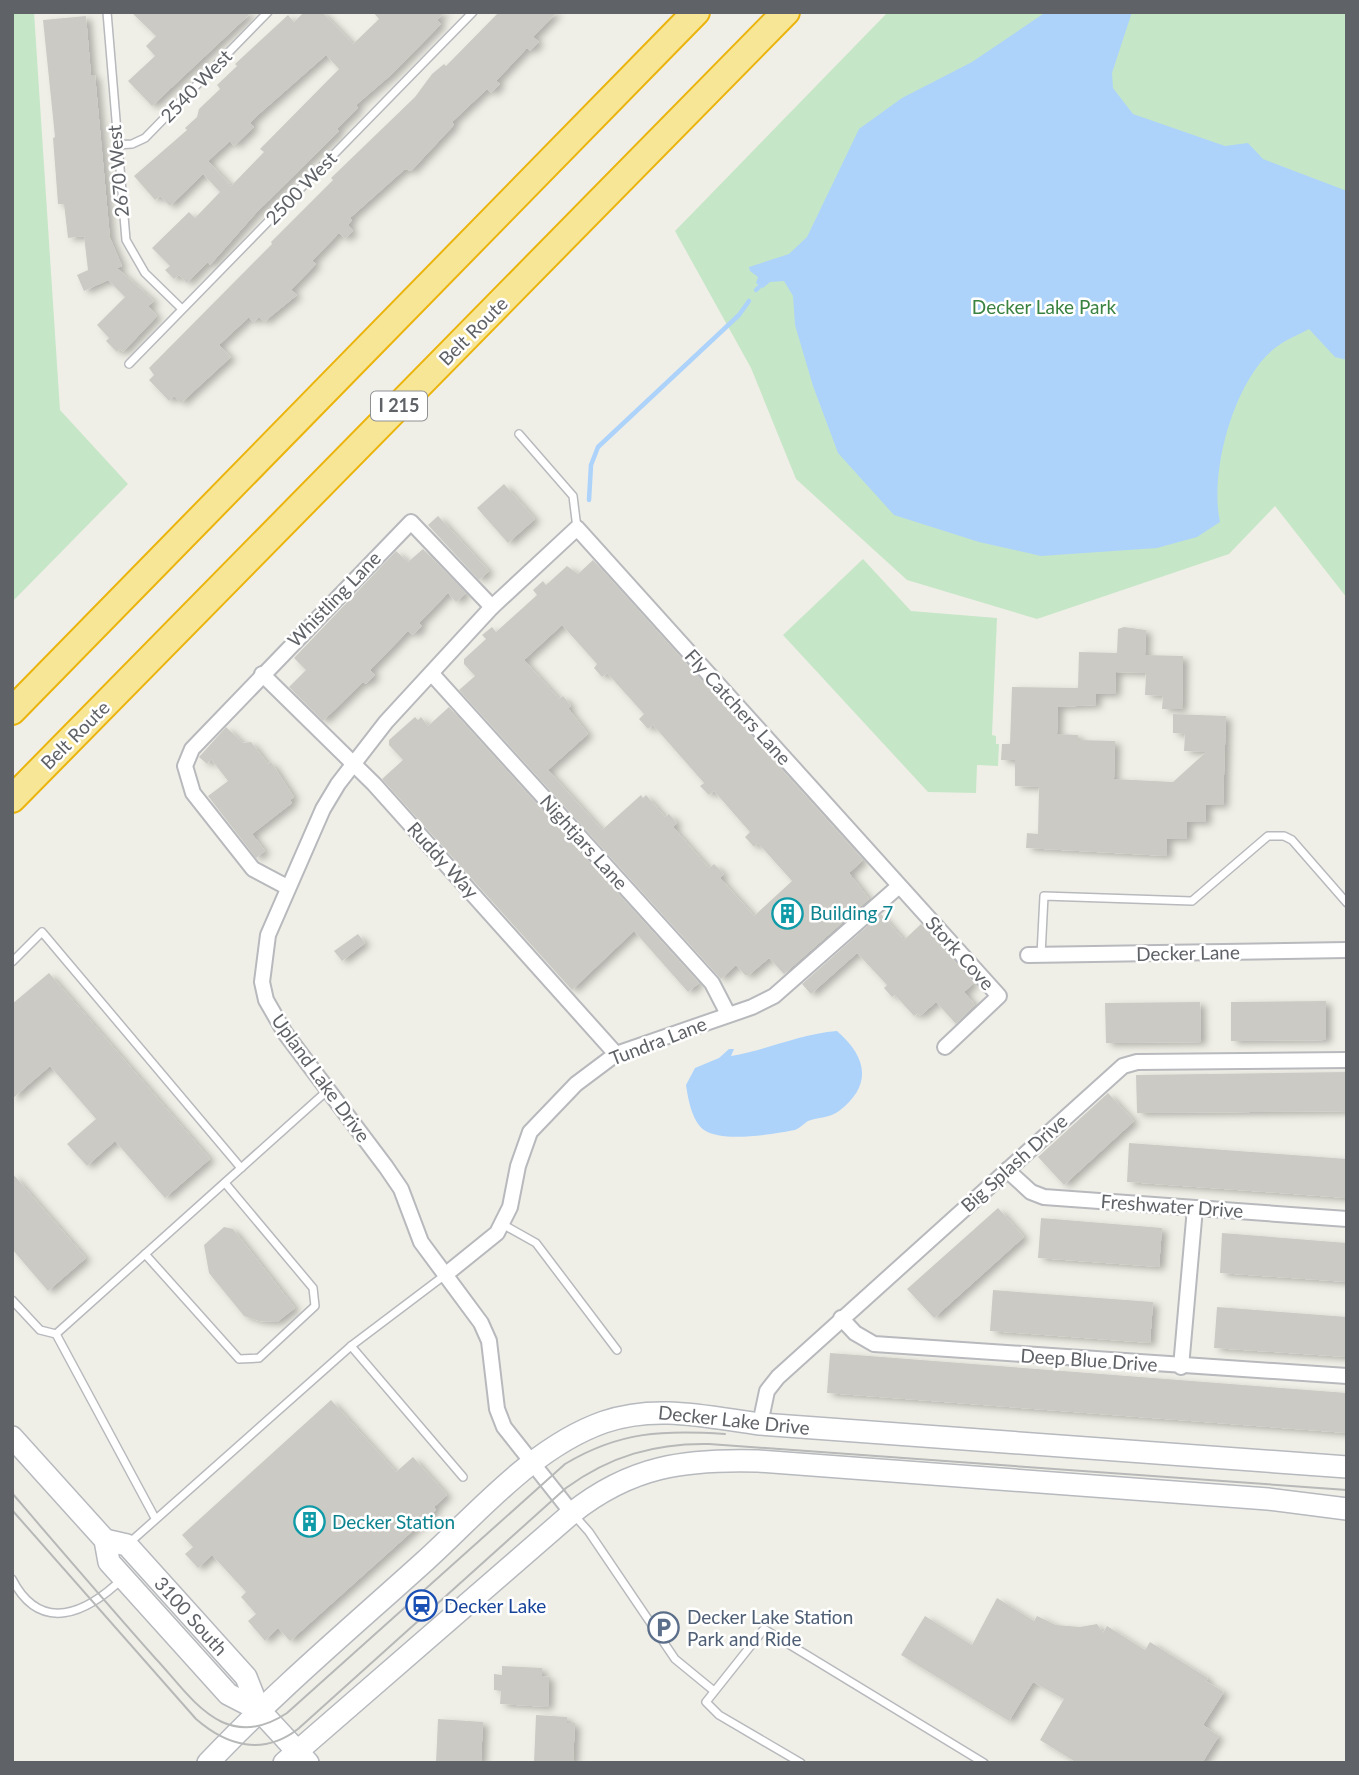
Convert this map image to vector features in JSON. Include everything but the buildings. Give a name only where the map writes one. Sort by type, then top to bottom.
[{"type":"highway","points":[[12,711],[696,12]]},
{"type":"highway","name":"Belt Route","points":[[12,799],[786,12]]},
{"type":"street","name":"Whistling Lane","points":[[287,887],[261,874],[247,863],[193,793],[185,766],[197,743],[411,522],[492,607]]},
{"type":"street","name":"Upland Lake Drive","points":[[572,1513],[504,1427],[497,1409],[494,1361],[481,1323],[421,1242],[401,1189],[272,1012],[262,982],[263,955],[268,935],[287,887],[323,808],[353,763],[492,607],[577,528]]},
{"type":"street","name":"Fly Catchers Lane","points":[[577,528],[899,886]]},
{"type":"street","name":"Ruddy Way","points":[[262,674],[353,763],[616,1054]]},
{"type":"street","name":"Nightjars Lane","points":[[432,674],[712,983],[728,1014]]},
{"type":"street","name":"Tundra Lane","points":[[445,1275],[485,1245],[502,1224],[510,1207],[523,1147],[530,1132],[576,1084],[616,1054],[774,996],[899,886]]},
{"type":"street","name":"Stork Cove","points":[[899,886],[999,996],[946,1047]]},
{"type":"street","name":"Decker Lane","points":[[1035,955],[1347,950]]},
{"type":"street","name":"Big Splash Drive","points":[[760,1424],[772,1383],[1123,1066],[1137,1062],[1347,1060]]},
{"type":"street","name":"Freshwater Drive","points":[[1007,1170],[1031,1192],[1044,1197],[1347,1219]]},
{"type":"street","points":[[1181,1367],[1195,1208]]},
{"type":"street","name":"Deep Blue Drive","points":[[841,1318],[864,1340],[874,1344],[1181,1367],[1347,1376]]},
{"type":"street","name":"Decker Lake Drive","points":[[208,1763],[259,1710],[532,1464],[584,1430],[647,1412],[672,1412],[760,1424],[1347,1467]]},
{"type":"street","name":"3100 South","points":[[12,1437],[105,1540],[109,1562],[123,1578],[228,1694],[259,1710]]},
{"type":"street","name":"Decker Lake Drive","points":[[297,1759],[572,1513],[605,1489],[643,1473],[689,1461],[713,1460],[1268,1499],[1347,1509]]},
{"type":"street","points":[[105,1540],[127,1545]]},
{"type":"street","name":"3100 South","points":[[127,1545],[246,1676],[259,1710],[297,1759]]},
{"type":"lane","name":"2670 West","points":[[107,12],[126,240],[145,273],[183,309]]},
{"type":"lane","name":"2540 West","points":[[116,145],[132,144],[145,138],[268,12]]},
{"type":"lane","name":"2500 West","points":[[129,364],[473,12]]},
{"type":"lane","points":[[519,435],[573,496],[577,528]]},
{"type":"lane","points":[[1035,955],[1044,896],[1192,901],[1268,836],[1284,836],[1292,840],[1347,903]]},
{"type":"lane","points":[[12,962],[42,932],[240,1168]]},
{"type":"lane","points":[[56,1334],[328,1090]]},
{"type":"lane","points":[[145,1254],[239,1359],[259,1358],[315,1307],[313,1288],[225,1182]]},
{"type":"lane","points":[[502,1224],[528,1236],[536,1243],[617,1350]]},
{"type":"lane","points":[[127,1545],[351,1346],[445,1275]]},
{"type":"lane","points":[[12,1300],[40,1330],[56,1334],[155,1518]]},
{"type":"lane","points":[[351,1346],[463,1477]]},
{"type":"lane","points":[[572,1513],[589,1532],[675,1659],[714,1691]]},
{"type":"lane","points":[[12,1579],[21,1597],[37,1608],[68,1614],[93,1604],[123,1578]]},
{"type":"lane","points":[[801,1763],[719,1715],[706,1702],[764,1629],[984,1763]]},
{"type":"green space","points":[[12,12],[34,12],[60,410],[128,484],[12,602]]},
{"type":"green space","name":"Decker Lake Park","points":[[888,12],[1347,12],[1347,598],[1275,506],[1229,554],[1037,619],[907,580],[796,479],[751,368],[675,231]]},
{"type":"green space","points":[[863,559],[911,611],[997,618],[992,735],[996,736],[996,744],[999,744],[998,766],[977,765],[976,793],[928,792],[783,635]]},
{"type":"water","name":"Decker Lake Park","points":[[1046,12],[1132,12],[1112,73],[1113,88],[1133,114],[1225,146],[1248,143],[1263,159],[1347,191],[1347,360],[1335,357],[1309,329],[1275,348],[1260,363],[1248,382],[1228,428],[1218,478],[1220,522],[1197,537],[1157,548],[1041,556],[979,542],[894,515],[838,453],[813,386],[795,325],[793,296],[784,281],[770,282],[763,288],[756,283],[758,277],[749,267],[789,254],[807,237],[859,129],[902,98],[972,62]]},
{"type":"water","points":[[837,1031],[855,1051],[862,1071],[857,1091],[850,1101],[835,1113],[808,1121],[795,1130],[735,1137],[712,1134],[696,1121],[686,1085],[695,1068],[719,1058],[729,1049],[734,1049],[731,1056],[810,1035]]},
{"type":"waterway","points":[[756,290],[760,286]]},
{"type":"waterway","points":[[589,500],[591,465],[598,447],[739,315],[749,301]]},
{"type":"tram line","points":[[12,1493],[203,1710],[222,1722],[247,1727],[263,1725],[287,1713],[565,1464],[605,1445],[643,1435],[682,1432],[725,1434]]},
{"type":"tram line","points":[[12,1510],[196,1719],[220,1736],[259,1745],[272,1743],[298,1729],[566,1488],[599,1467],[652,1449],[709,1444],[1347,1490]]},
{"type":"place","name":"Building 7","points":[[787,913]]},
{"type":"place","name":"Decker Station","points":[[309,1522]]},
{"type":"place","name":"Decker Lake","points":[[421,1606]]},
{"type":"place","name":"Decker Lake Station Park and Ride","points":[[664,1628]]}]
